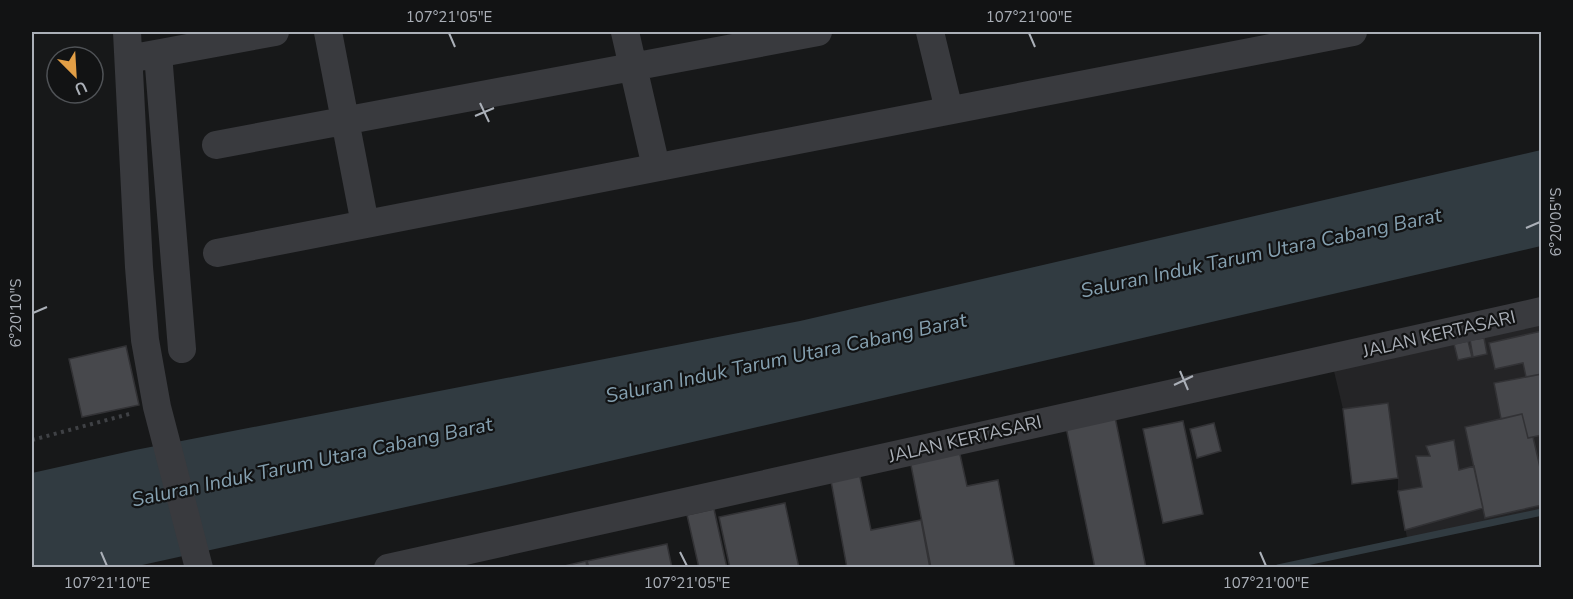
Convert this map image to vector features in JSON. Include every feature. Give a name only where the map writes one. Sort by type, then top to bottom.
[{"type":"street","points":[[198,563],[160,420],[146,345],[139,267],[128,45],[158,54],[275,32]]},
{"type":"street","points":[[328,32],[365,224]]},
{"type":"street","points":[[625,32],[656,167]]},
{"type":"street","points":[[216,145],[818,32]]},
{"type":"street","points":[[930,32],[949,110]]},
{"type":"street","points":[[217,253],[949,110],[1291,38],[1353,32]]},
{"type":"street","points":[[158,54],[182,349]]},
{"type":"street","name":"JALAN KERTASARI","points":[[388,567],[1542,311]]},
{"type":"path","points":[[32,440],[160,420]]},
{"type":"shaded area","points":[[1541,300],[1541,509],[1408,543],[1398,491],[1398,478],[1352,484],[1343,409],[1328,346]]},
{"type":"water","name":"Saluran Induk Tarum Utara Cabang Barat","points":[[1541,150],[1541,246],[506,485],[133,567],[32,567],[32,473],[135,450],[800,321]]},
{"type":"building","points":[[1542,331],[1542,374],[1526,377],[1523,363],[1495,369],[1489,343]]},
{"type":"building","points":[[1484,338],[1487,354],[1473,357],[1470,340]]},
{"type":"building","points":[[1468,341],[1472,357],[1458,360],[1454,344]]},
{"type":"building","points":[[126,346],[139,405],[82,417],[69,359]]},
{"type":"building","points":[[1542,374],[1542,435],[1528,438],[1522,414],[1501,419],[1494,383]]},
{"type":"building","points":[[1388,403],[1398,478],[1352,484],[1343,409]]},
{"type":"building","points":[[1522,414],[1528,438],[1533,437],[1542,476],[1542,505],[1485,518],[1465,427]]},
{"type":"building","points":[[1115,417],[1146,568],[1095,568],[1066,427]]},
{"type":"building","points":[[1183,421],[1203,514],[1163,523],[1143,429]]},
{"type":"building","points":[[1214,423],[1221,451],[1197,458],[1190,429]]},
{"type":"building","points":[[1454,440],[1459,470],[1474,466],[1483,508],[1405,530],[1398,491],[1422,487],[1416,456],[1430,456],[1426,446]]},
{"type":"building","points":[[959,450],[967,486],[998,480],[1015,568],[931,568],[910,460]]},
{"type":"building","points":[[859,472],[871,530],[921,520],[930,568],[847,568],[831,481]]},
{"type":"building","points":[[785,503],[799,568],[730,568],[719,517]]},
{"type":"building","points":[[714,509],[727,568],[699,568],[687,515]]},
{"type":"building","points":[[667,544],[672,568],[589,568],[587,561]]},
{"type":"building","points":[[586,561],[587,568],[556,568]]},
{"type":"waterway","points":[[1278,568],[1542,512]]}]
